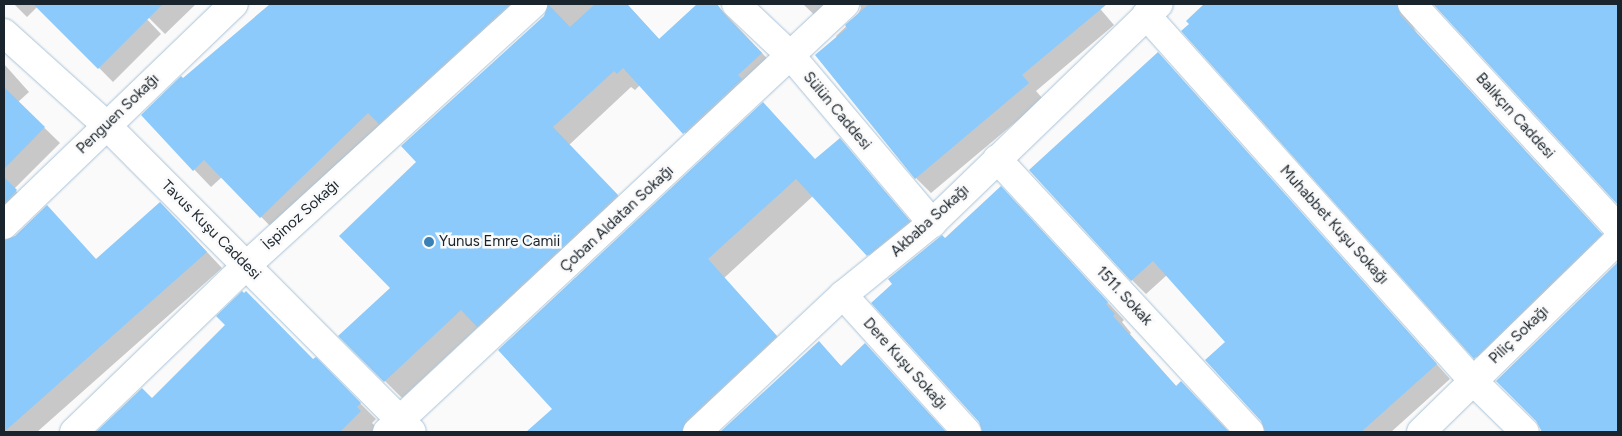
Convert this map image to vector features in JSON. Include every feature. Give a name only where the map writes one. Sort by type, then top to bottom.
[{"type":"street","name":"Penguen Sokağı","points":[[4,225],[234,4]]},
{"type":"street","name":"İspinoz Sokağı","points":[[74,432],[246,266],[533,4]]},
{"type":"street","name":"Sülün Caddesi","points":[[736,4],[791,56],[932,223]]},
{"type":"street","name":"Çoban Aldatan Sokağı","points":[[400,428],[845,4]]},
{"type":"street","name":"Balıkçın Caddesi","points":[[1412,4],[1618,228]]},
{"type":"street","name":"Akbaba Sokağı","points":[[697,432],[843,295],[932,223],[1152,9]]},
{"type":"street","name":"Muhabbet Kuşu Sokağı","points":[[1152,9],[1472,380],[1525,432]]},
{"type":"street","name":"Tavus Kuşu Caddesi","points":[[4,33],[106,125],[246,266],[400,428]]},
{"type":"street","name":"1511. Sokak","points":[[997,159],[1250,432]]},
{"type":"street","name":"Piliç Sokağı","points":[[1421,432],[1472,380],[1618,240]]},
{"type":"street","name":"Dere Kuşu Sokağı","points":[[843,295],[967,432]]},
{"type":"building","points":[[33,4],[163,4],[98,69]]},
{"type":"building","points":[[270,4],[510,4],[379,124],[368,113],[260,218],[204,160],[193,171],[141,115],[181,76],[183,78]]},
{"type":"building","points":[[548,4],[570,27],[595,4],[627,4],[659,39],[697,4],[717,4],[725,15],[762,53],[738,75],[742,79],[683,134],[623,68],[617,74],[614,71],[553,127],[618,195],[477,327],[461,310],[384,382],[338,336],[390,288],[339,236],[416,162],[401,146],[544,16]]},
{"type":"building","points":[[869,4],[1107,4],[1022,75],[1029,83],[915,179],[815,55],[847,28],[845,25]]},
{"type":"building","points":[[1204,4],[1397,4],[1400,15],[1602,234],[1474,359],[1181,31],[1189,24],[1186,21]]},
{"type":"building","points":[[1433,4],[1618,4],[1618,205]]},
{"type":"building","points":[[1158,52],[1437,364],[1361,432],[1265,432],[1261,421],[1205,360],[1225,342],[1153,261],[1131,281],[1029,170]]},
{"type":"building","points":[[4,87],[45,127],[4,169]]},
{"type":"building","points":[[763,102],[815,159],[840,138],[910,221],[867,256],[796,179],[708,259],[777,336],[686,421],[682,432],[526,432],[552,409],[498,350]]},
{"type":"building","points":[[4,177],[17,190],[4,204]]},
{"type":"building","points":[[1001,186],[1108,302],[1106,304],[1115,314],[1113,316],[1176,386],[1181,381],[1229,432],[982,432],[979,422],[871,303],[892,284],[888,279],[942,235],[945,238]]},
{"type":"building","points":[[160,202],[207,252],[4,432],[4,240],[15,236],[47,205],[96,259]]},
{"type":"building","points":[[1618,262],[1618,432],[1542,432],[1536,421],[1496,381]]},
{"type":"building","points":[[242,291],[244,293],[246,291],[313,359],[316,357],[361,403],[357,407],[361,411],[340,432],[96,432],[142,388],[152,398],[225,325],[216,316]]},
{"type":"building","points":[[819,341],[841,366],[865,343],[946,432],[720,432]]},
{"type":"place","name":"Yunus Emre Camii","points":[[429,242]]}]
